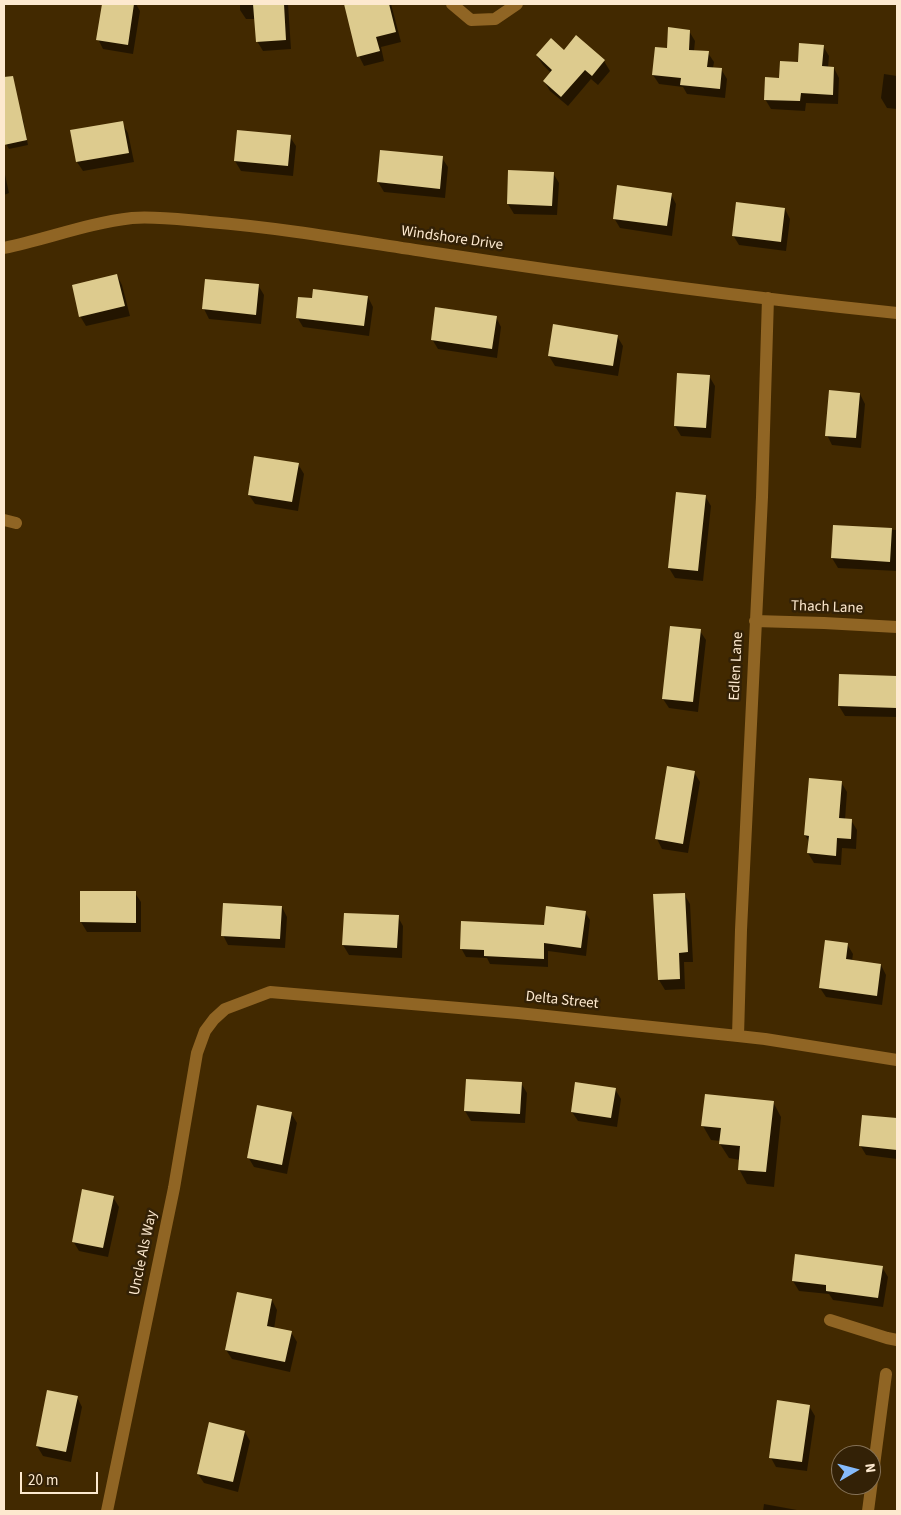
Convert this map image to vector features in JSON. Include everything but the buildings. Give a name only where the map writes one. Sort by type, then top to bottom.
[{"type":"street","points":[[452,4],[471,20],[495,19],[517,4]]},
{"type":"street","name":"Windshore Drive","points":[[4,248],[97,224],[133,218],[184,220],[326,236],[628,281],[897,313]]},
{"type":"street","name":"Edlen Lane","points":[[738,1036],[762,497],[768,298]]},
{"type":"street","name":"Thach Lane","points":[[755,622],[897,627]]},
{"type":"street","name":"Delta Street","points":[[226,1009],[270,992],[518,1013],[738,1036],[897,1060]]},
{"type":"street","name":"Uncle Als Way","points":[[107,1511],[174,1188],[197,1052],[206,1031],[214,1019],[226,1009]]},
{"type":"street","points":[[830,1320],[897,1340]]},
{"type":"street","points":[[868,1511],[886,1374]]}]
